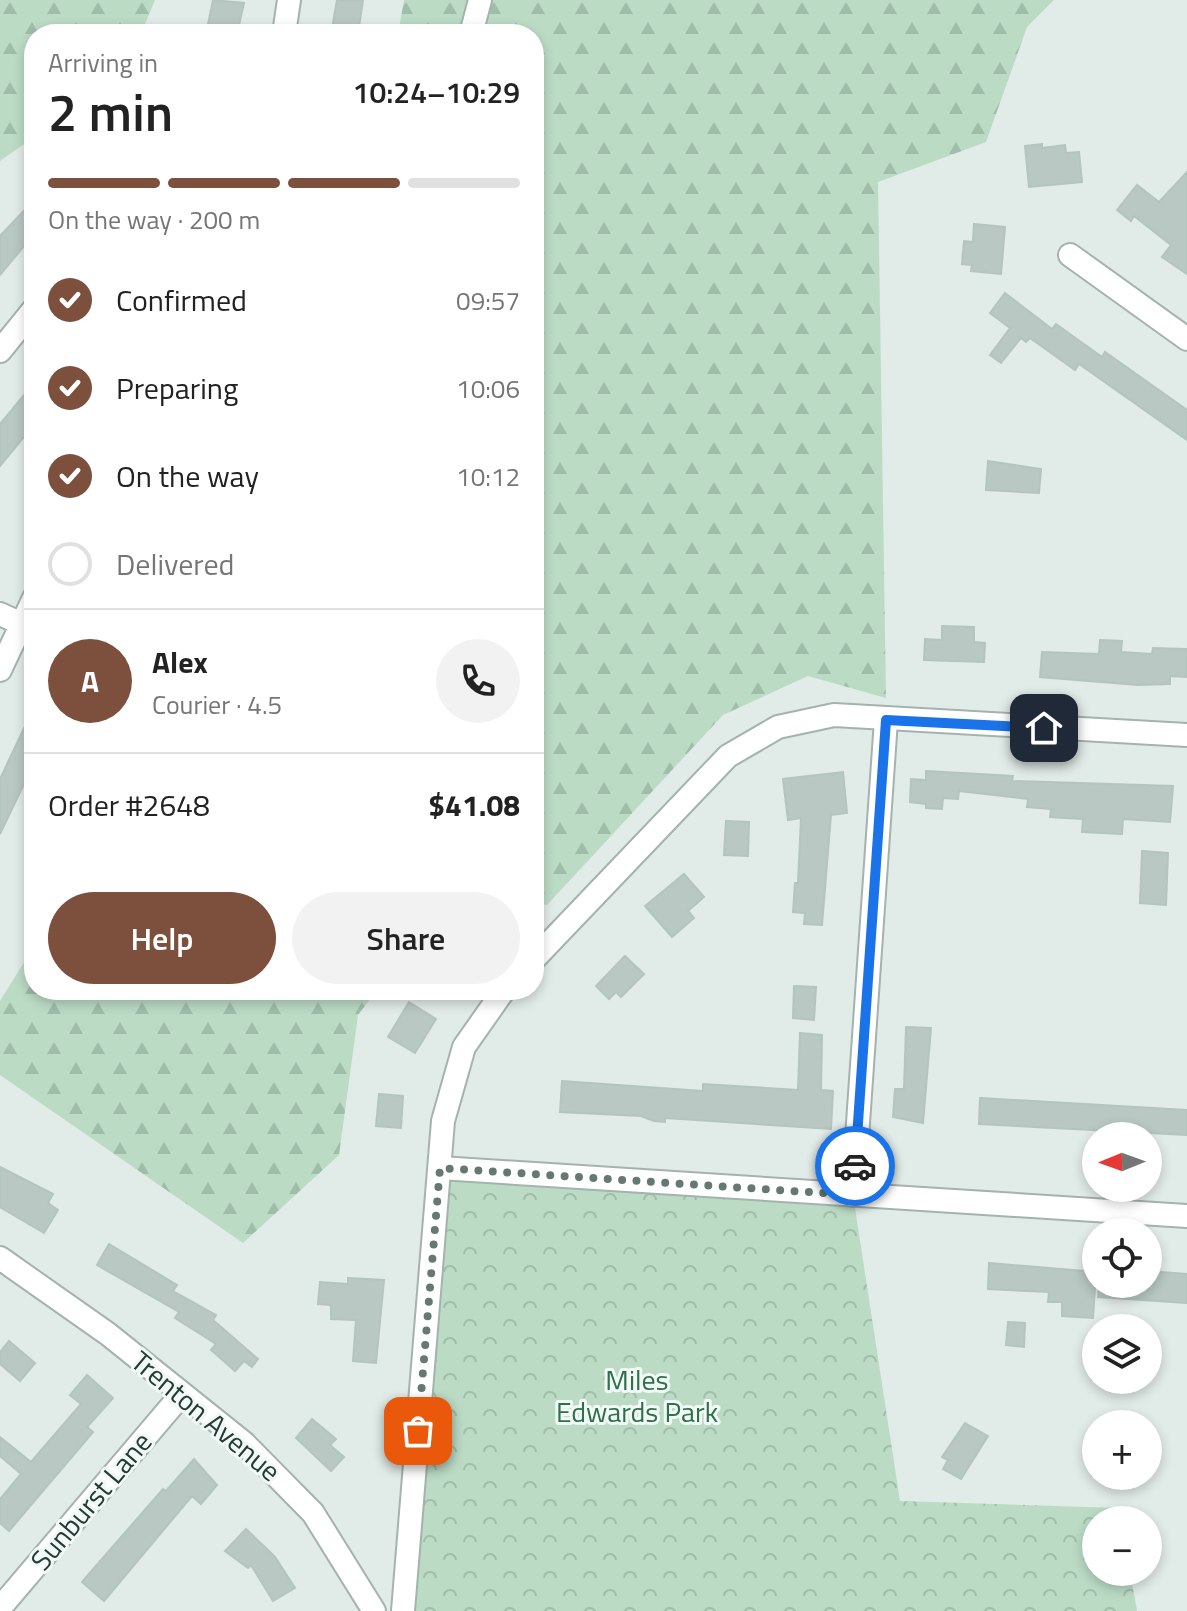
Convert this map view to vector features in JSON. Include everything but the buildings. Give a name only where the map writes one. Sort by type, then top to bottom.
[{"type":"street","points":[[285,24],[289,0]]},
{"type":"street","points":[[474,24],[480,0]]},
{"type":"street","points":[[1070,255],[1187,339]]},
{"type":"street","points":[[0,351],[24,321]]},
{"type":"street","points":[[0,614],[22,624]]},
{"type":"street","points":[[0,670],[24,620]]},
{"type":"street","points":[[544,949],[728,756],[778,727],[834,715],[1187,735]]},
{"type":"street","points":[[853,1195],[886,720]]},
{"type":"street","points":[[403,1611],[443,1121],[464,1047],[497,1000]]},
{"type":"street","points":[[440,1168],[1187,1216]]},
{"type":"street","name":"Trenton Avenue","points":[[0,1258],[108,1334],[244,1443],[313,1513],[374,1611]]},
{"type":"street","name":"Sunburst Lane","points":[[0,1608],[182,1394]]},
{"type":"green space","points":[[0,0],[155,0],[145,24],[24,24],[24,144],[0,161]]},
{"type":"green space","points":[[404,0],[1054,0],[1027,27],[986,142],[878,182],[886,698],[808,676],[723,715],[547,905],[544,905],[544,24],[400,24]]},
{"type":"green space","points":[[24,962],[24,1000],[369,1000],[358,1015],[339,1155],[243,1243],[0,1075],[0,1001]]},
{"type":"green space","name":"Miles Edwards Park","points":[[440,1168],[853,1195],[900,1501],[1082,1507],[1082,1586],[1133,1586],[1137,1611],[403,1611]]},
{"type":"way so far","points":[[418,1431],[440,1168],[853,1195],[855,1166]]},
{"type":"route","points":[[855,1166],[886,720],[1044,728]]}]
